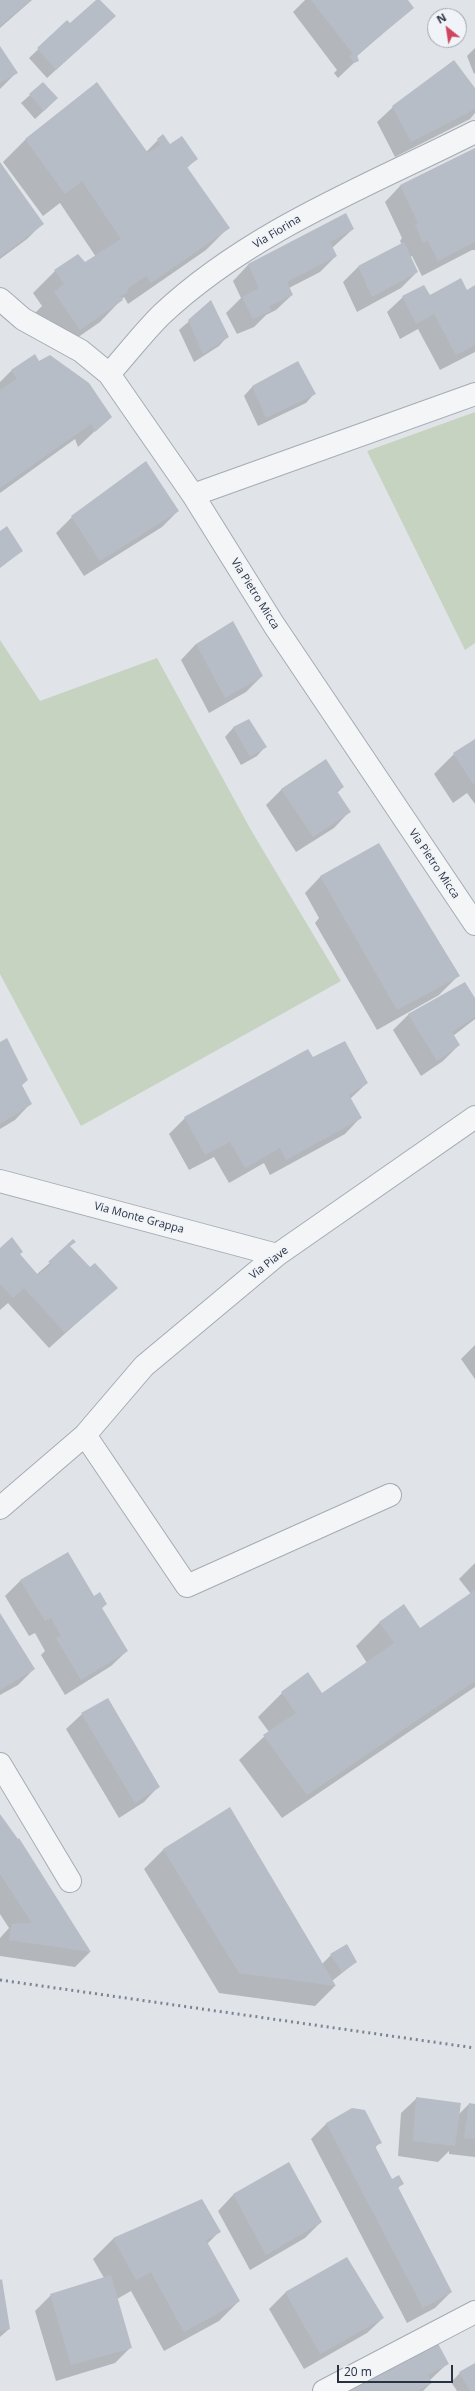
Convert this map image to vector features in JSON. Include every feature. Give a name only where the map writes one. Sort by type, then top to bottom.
[{"type":"street","name":"Via Fiorina","points":[[109,374],[161,316],[221,268],[290,222],[475,132]]},
{"type":"street","name":"Via Pietro Micca","points":[[0,299],[23,319],[81,351],[109,374],[193,495],[274,625],[475,924]]},
{"type":"street","points":[[193,495],[475,394]]},
{"type":"street","name":"Via Piave","points":[[0,1508],[85,1435],[144,1366],[277,1255],[475,1117]]},
{"type":"street","name":"Via Monte Grappa","points":[[0,1181],[277,1255]]},
{"type":"street","points":[[85,1435],[187,1586],[390,1495]]},
{"type":"street","points":[[0,1764],[70,1881]]},
{"type":"street","points":[[324,2391],[475,2312]]},
{"type":"green space","points":[[475,412],[475,643],[465,650],[367,451]]},
{"type":"green space","points":[[0,640],[40,701],[157,658],[251,830],[341,981],[81,1126],[0,974]]},
{"type":"building","points":[[0,0],[31,0],[0,26]]},
{"type":"building","points":[[96,0],[100,0],[116,16],[56,70],[37,48],[67,20],[70,23]]},
{"type":"building","points":[[311,0],[408,0],[414,8],[357,55],[359,61],[354,63],[349,56],[353,54]]},
{"type":"building","points":[[0,46],[18,73],[0,83]]},
{"type":"building","points":[[454,60],[475,88],[475,109],[411,142],[392,106]]},
{"type":"building","points":[[43,82],[58,98],[44,111],[29,94]]},
{"type":"building","points":[[97,82],[148,153],[160,145],[157,139],[163,134],[170,144],[182,136],[198,159],[187,167],[230,228],[151,283],[146,276],[127,289],[128,292],[121,296],[123,300],[80,330],[54,292],[64,284],[54,270],[78,254],[85,262],[121,239],[82,181],[65,194],[25,139]]},
{"type":"building","points":[[475,148],[475,242],[438,261],[428,241],[423,243],[415,224],[418,223],[400,185]]},
{"type":"building","points":[[0,162],[44,224],[0,257]]},
{"type":"building","points":[[346,213],[354,229],[330,242],[337,256],[287,282],[293,295],[269,306],[271,311],[253,319],[242,297],[259,288],[248,264]]},
{"type":"building","points":[[404,242],[418,272],[372,297],[358,266]]},
{"type":"building","points":[[461,278],[467,290],[475,285],[475,345],[456,355],[434,314],[416,324],[402,296],[424,285],[430,295]]},
{"type":"building","points":[[211,300],[229,337],[203,354],[188,320]]},
{"type":"building","points":[[35,354],[39,361],[50,355],[89,383],[112,417],[95,432],[91,424],[0,488],[0,390],[17,379],[11,370]]},
{"type":"building","points":[[298,361],[316,394],[266,418],[252,386]]},
{"type":"building","points":[[146,461],[179,511],[100,561],[71,516]]},
{"type":"building","points":[[7,526],[23,551],[0,567],[0,531]]},
{"type":"building","points":[[233,621],[263,676],[225,698],[196,644]]},
{"type":"building","points":[[249,719],[267,747],[250,757],[233,727]]},
{"type":"building","points":[[475,739],[475,783],[473,784],[453,753]]},
{"type":"building","points":[[326,759],[344,787],[337,791],[351,812],[313,837],[281,789]]},
{"type":"building","points":[[379,843],[460,976],[397,1010],[320,876]]},
{"type":"building","points":[[465,982],[475,998],[475,1017],[452,1032],[460,1045],[437,1061],[408,1014]]},
{"type":"building","points":[[7,1038],[28,1080],[22,1085],[32,1104],[0,1124],[0,1042]]},
{"type":"building","points":[[345,1041],[368,1083],[349,1095],[362,1118],[286,1160],[280,1148],[245,1168],[230,1142],[205,1155],[184,1117],[308,1049],[313,1057]]},
{"type":"building","points":[[12,1237],[23,1252],[20,1254],[38,1275],[52,1264],[48,1262],[73,1239],[76,1242],[70,1246],[90,1267],[95,1263],[118,1288],[65,1333],[24,1288],[13,1298],[0,1284],[0,1248]]},
{"type":"building","points":[[68,1552],[94,1596],[100,1592],[107,1604],[102,1608],[128,1651],[81,1680],[56,1638],[61,1636],[51,1618],[45,1621],[20,1580]]},
{"type":"building","points":[[475,1590],[475,1681],[307,1795],[263,1735],[296,1713],[281,1692],[308,1672],[322,1693],[394,1643],[379,1622],[404,1604],[420,1628]]},
{"type":"building","points":[[0,1613],[35,1669],[0,1690]]},
{"type":"building","points":[[108,1698],[160,1787],[135,1803],[81,1713]]},
{"type":"building","points":[[230,1807],[336,1986],[239,1973],[163,1849]]},
{"type":"building","points":[[0,1814],[18,1839],[19,1838],[91,1952],[9,1940],[12,1924],[32,1923],[0,1874]]},
{"type":"building","points":[[347,1944],[357,1962],[342,1972],[330,1954]]},
{"type":"building","points":[[416,2097],[461,2103],[455,2146],[413,2141]]},
{"type":"building","points":[[469,2103],[475,2104],[475,2139],[464,2138]]},
{"type":"building","points":[[352,2108],[365,2110],[382,2143],[375,2146],[392,2179],[399,2175],[404,2184],[398,2187],[452,2292],[423,2308],[326,2123]]},
{"type":"building","points":[[289,2162],[322,2222],[266,2255],[233,2194]]},
{"type":"building","points":[[202,2199],[221,2232],[206,2240],[240,2301],[184,2332],[151,2272],[136,2280],[113,2238]]},
{"type":"building","points":[[347,2257],[384,2318],[320,2354],[285,2292]]},
{"type":"building","points":[[111,2275],[132,2348],[71,2365],[50,2294]]},
{"type":"building","points":[[2,2279],[10,2329],[0,2331],[0,2280]]},
{"type":"building","points":[[435,2338],[449,2364],[428,2375],[432,2383],[417,2391],[335,2391]]},
{"type":"building","points":[[475,2363],[475,2391],[470,2391],[459,2372]]},
{"type":"railway","points":[[0,1980],[475,2048]]}]
